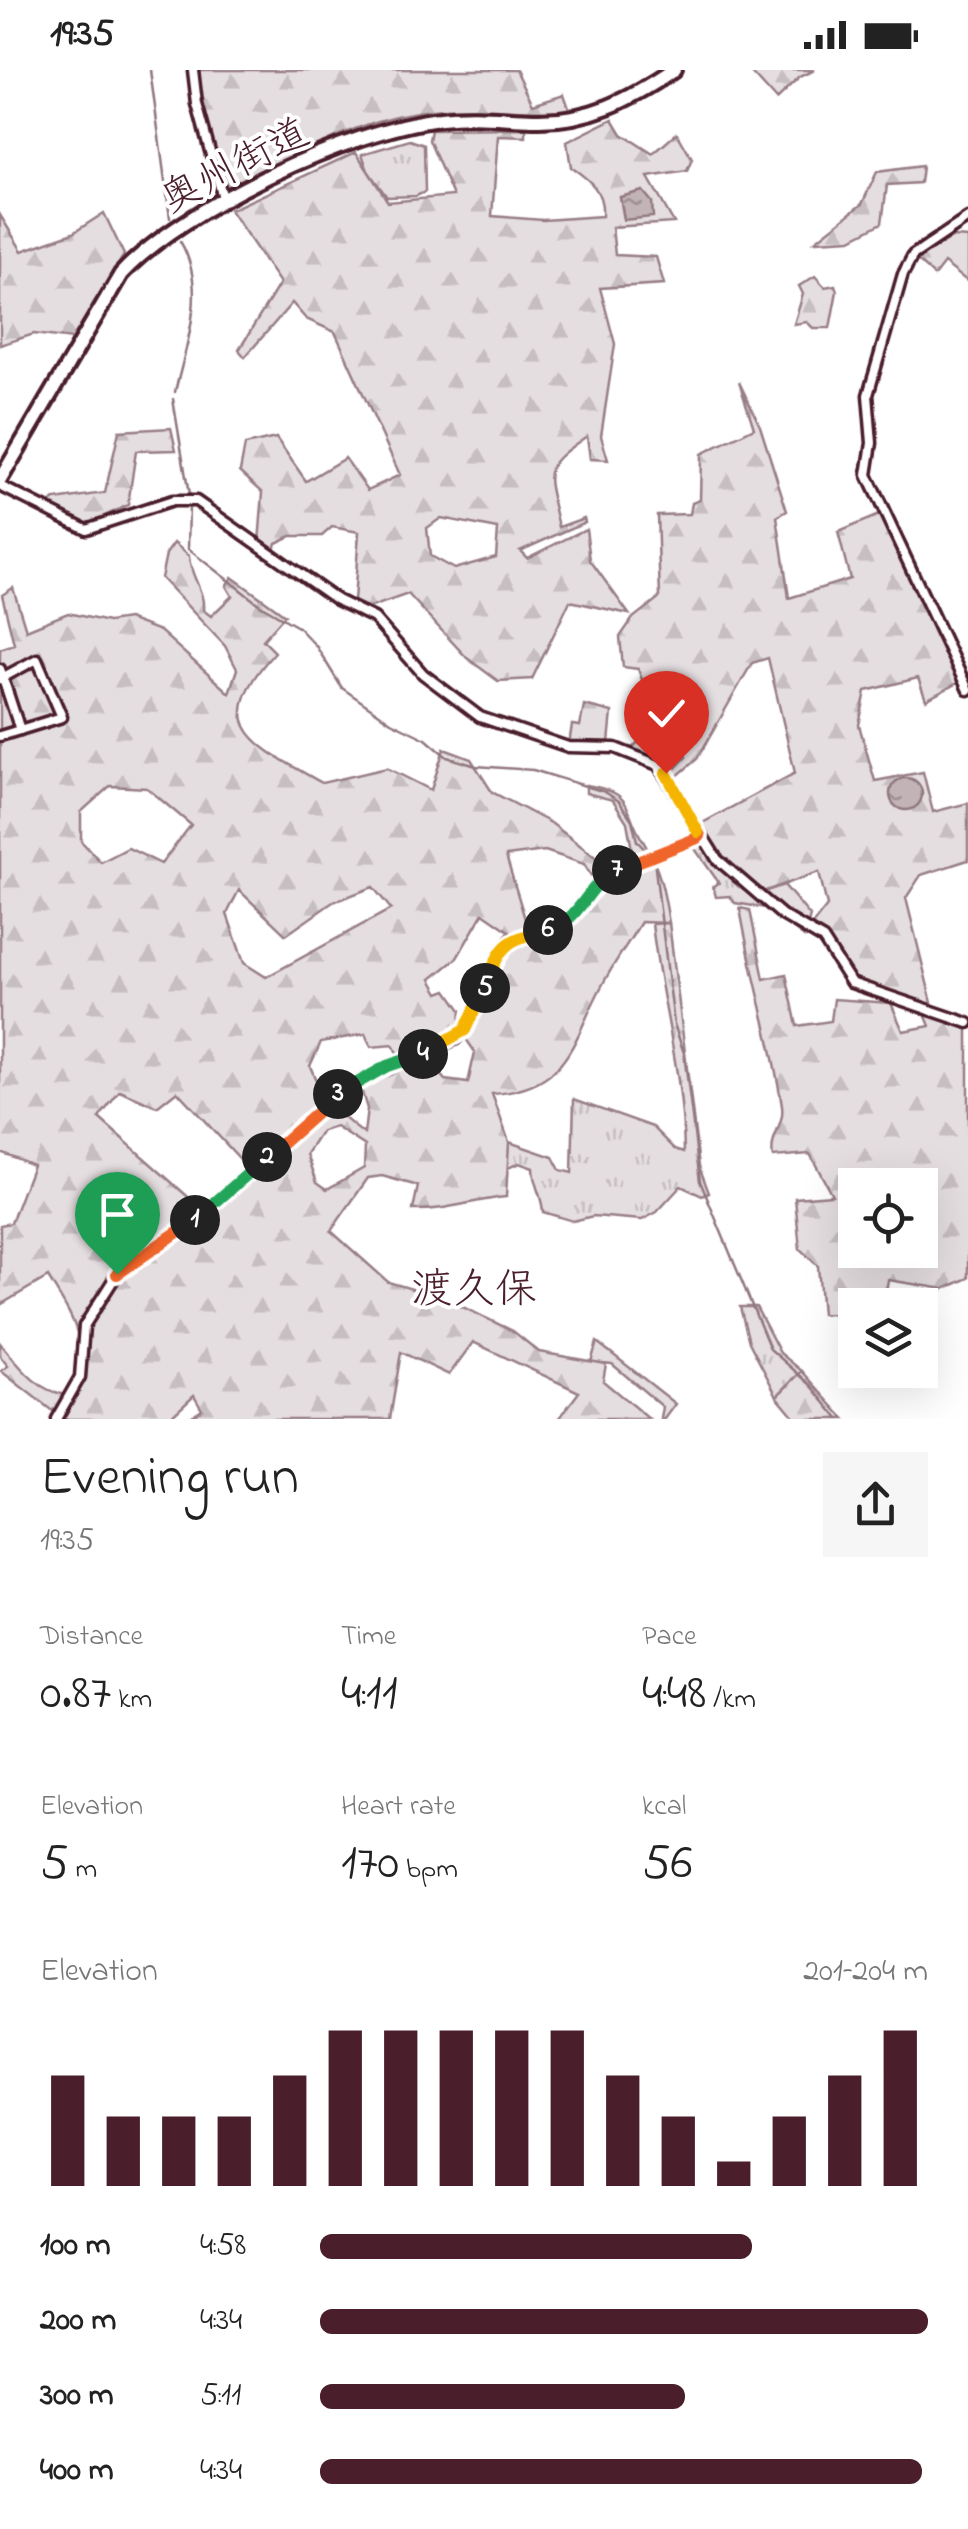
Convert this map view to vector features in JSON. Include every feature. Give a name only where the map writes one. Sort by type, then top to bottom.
[{"type":"highway","name":"奥州街道","points":[[0,483],[121,274],[150,246],[224,202],[386,128],[444,118],[556,120],[596,113],[674,70]]},
{"type":"street","points":[[193,70],[197,104],[224,202]]},
{"type":"street","points":[[968,218],[913,255],[902,274],[868,395],[872,443],[866,475],[968,690]]},
{"type":"street","points":[[0,483],[86,529],[158,504],[196,501],[337,600],[363,610],[423,674],[480,717],[568,746],[616,748],[658,765],[722,866],[782,915],[823,939],[850,983],[968,1023]]},
{"type":"street","points":[[0,736],[20,730],[62,717],[36,654],[1,675],[20,730]]},
{"type":"street","points":[[56,1419],[80,1377],[84,1326],[117,1274],[220,1200],[348,1086],[456,1039],[473,1016],[497,957],[511,939],[556,928],[573,916],[604,875],[700,836]]},
{"type":"green space","points":[[195,70],[516,70],[533,104],[564,94],[570,111],[467,108],[405,114],[352,130],[227,191],[212,154]]},
{"type":"green space","points":[[749,70],[815,70],[800,77],[776,100]]},
{"type":"green space","points":[[613,119],[622,134],[653,154],[677,133],[692,159],[687,171],[648,177],[674,223],[612,227],[615,255],[656,257],[664,284],[600,288],[615,344],[601,436],[608,460],[590,459],[587,436],[553,465],[549,483],[559,527],[584,518],[585,522],[520,551],[527,558],[586,529],[590,560],[629,614],[570,601],[532,679],[498,681],[467,658],[408,594],[369,608],[354,601],[359,532],[332,527],[322,536],[291,536],[276,543],[273,553],[259,543],[263,492],[240,471],[245,445],[276,438],[306,481],[345,458],[368,490],[400,475],[335,332],[306,319],[292,303],[245,357],[239,350],[280,283],[230,210],[356,152],[388,202],[453,196],[429,140],[431,130],[526,129],[526,137],[498,136],[492,216],[543,220],[602,216],[601,200],[594,187],[571,167],[567,142]],"holes":[[[441,518],[498,529],[496,557],[454,569],[430,556],[427,528]]]},
{"type":"green space","points":[[410,140],[424,145],[425,192],[387,197],[368,171],[362,154]]},
{"type":"green space","points":[[922,166],[920,183],[887,185],[882,223],[851,239],[815,241],[862,204],[877,172]]},
{"type":"green space","points":[[104,213],[124,255],[72,339],[34,334],[0,345],[0,215],[22,251],[73,233]]},
{"type":"green space","points":[[954,237],[968,238],[968,282],[944,263],[934,276],[915,258]]},
{"type":"green space","points":[[815,276],[825,287],[835,285],[837,291],[830,328],[813,328],[807,322],[794,324],[803,294],[799,286]]},
{"type":"green space","points":[[739,382],[760,426],[787,511],[777,517],[789,598],[850,579],[838,532],[881,514],[905,555],[961,681],[926,700],[918,678],[866,691],[859,725],[875,781],[923,772],[933,812],[968,803],[968,860],[921,875],[906,898],[933,1007],[875,988],[846,969],[812,925],[827,906],[819,872],[760,893],[719,858],[697,826],[795,773],[768,658],[752,663],[697,759],[676,777],[670,774],[686,757],[664,731],[648,745],[653,760],[630,750],[658,723],[638,669],[623,667],[620,637],[633,618],[660,597],[657,515],[690,514],[692,503],[700,500],[701,454],[754,428]]},
{"type":"green space","points":[[171,428],[176,450],[136,451],[128,505],[86,525],[48,505],[55,500],[105,493],[119,431]]},
{"type":"green space","points":[[174,543],[189,556],[203,610],[211,616],[232,596],[226,586],[232,577],[285,615],[263,640],[275,652],[244,699],[242,716],[260,745],[322,783],[387,768],[431,790],[444,749],[471,759],[492,792],[551,823],[607,866],[633,855],[627,822],[613,800],[586,793],[586,785],[613,793],[626,804],[657,871],[669,923],[641,922],[608,974],[566,1058],[554,1071],[518,1090],[492,1094],[509,1142],[506,1197],[413,1210],[418,1186],[382,1176],[368,1178],[331,1231],[388,1282],[446,1299],[513,1331],[539,1352],[606,1364],[603,1381],[649,1419],[559,1419],[579,1392],[473,1342],[449,1375],[401,1352],[390,1419],[187,1419],[202,1409],[194,1395],[168,1419],[52,1419],[55,1413],[1,1371],[8,1366],[0,1356],[0,1343],[37,1383],[66,1395],[79,1362],[73,1320],[48,1277],[0,1305],[0,1225],[11,1223],[33,1165],[0,1152],[0,649],[14,644],[2,595],[13,588],[26,630],[68,613],[108,622],[128,619],[160,631],[229,693],[237,669],[225,646],[161,578],[166,554]],"holes":[[[110,786],[147,788],[191,825],[161,864],[128,848],[101,862],[81,841],[81,812]],[[545,851],[584,864],[595,882],[580,900],[559,919],[528,929],[506,856]],[[373,887],[391,909],[266,977],[244,963],[227,914],[239,890],[286,935],[333,902]],[[483,913],[509,931],[464,1036],[475,1052],[468,1083],[445,1080],[421,1052],[459,1032],[461,1010],[447,990],[439,993],[431,979],[457,958]],[[365,1034],[371,1047],[393,1045],[400,1059],[358,1079],[367,1109],[364,1134],[331,1104],[310,1066],[321,1042]],[[120,1091],[157,1107],[177,1091],[249,1169],[203,1210],[99,1118]],[[336,1127],[365,1146],[364,1168],[327,1189],[317,1182],[307,1154],[322,1131]]]},
{"type":"green space","points":[[584,705],[612,712],[609,743],[569,744],[572,725],[580,726]]},
{"type":"green space","points":[[697,835],[760,893],[784,885],[810,916],[804,937],[766,908],[735,903],[730,896],[716,897],[713,886],[719,883],[693,846],[656,859],[652,853]]},
{"type":"green space","points":[[740,908],[750,910],[764,979],[786,974],[797,1026],[831,1021],[834,999],[891,1003],[903,1031],[930,1026],[925,1014],[968,1029],[968,1278],[944,1289],[888,1280],[887,1288],[838,1288],[838,1314],[822,1314],[818,1266],[800,1249],[795,1198],[832,1195],[810,1154],[773,1157],[782,1106]]},
{"type":"green space","points":[[669,923],[699,1166],[709,1193],[702,1196],[681,1186],[657,1212],[642,1220],[593,1216],[573,1221],[543,1212],[533,1168],[519,1163],[506,1169],[509,1142],[553,1157],[560,1170],[572,1173],[574,1099],[653,1127],[675,1149],[684,1152],[680,1094],[652,924]]},
{"type":"green space","points":[[740,1307],[756,1307],[780,1353],[802,1371],[777,1396],[749,1342]]},
{"type":"green space","points":[[597,1342],[676,1404],[665,1419],[661,1419],[663,1407],[612,1364],[591,1362]]},
{"type":"green space","points":[[802,1371],[845,1419],[796,1419],[777,1396]]},
{"type":"water","points":[[643,191],[652,202],[653,217],[624,220],[620,197]]},
{"type":"water","points":[[906,778],[917,783],[922,794],[917,805],[906,810],[895,805],[890,794],[895,783]]},
{"type":"waterway","points":[[150,70],[170,218]]},
{"type":"waterway","points":[[175,392],[194,296],[193,277],[180,241]]},
{"type":"waterway","points":[[173,399],[189,495]]},
{"type":"waterway","points":[[189,505],[188,549],[260,605],[298,627],[316,646],[342,688],[391,722],[426,739],[447,757],[476,766],[533,770],[605,792],[619,801],[632,820],[637,841],[649,854]]},
{"type":"waterway","points":[[654,860],[674,1024],[684,1053],[700,1181],[770,1349],[811,1385],[839,1419]]},
{"type":"district","name":"渡久保","points":[[474,1287]]},
{"type":"route","points":[[117,1274],[220,1200],[348,1086],[456,1039],[473,1016],[502,947],[511,939],[556,928],[573,916],[604,875],[700,836],[666,773]]}]
